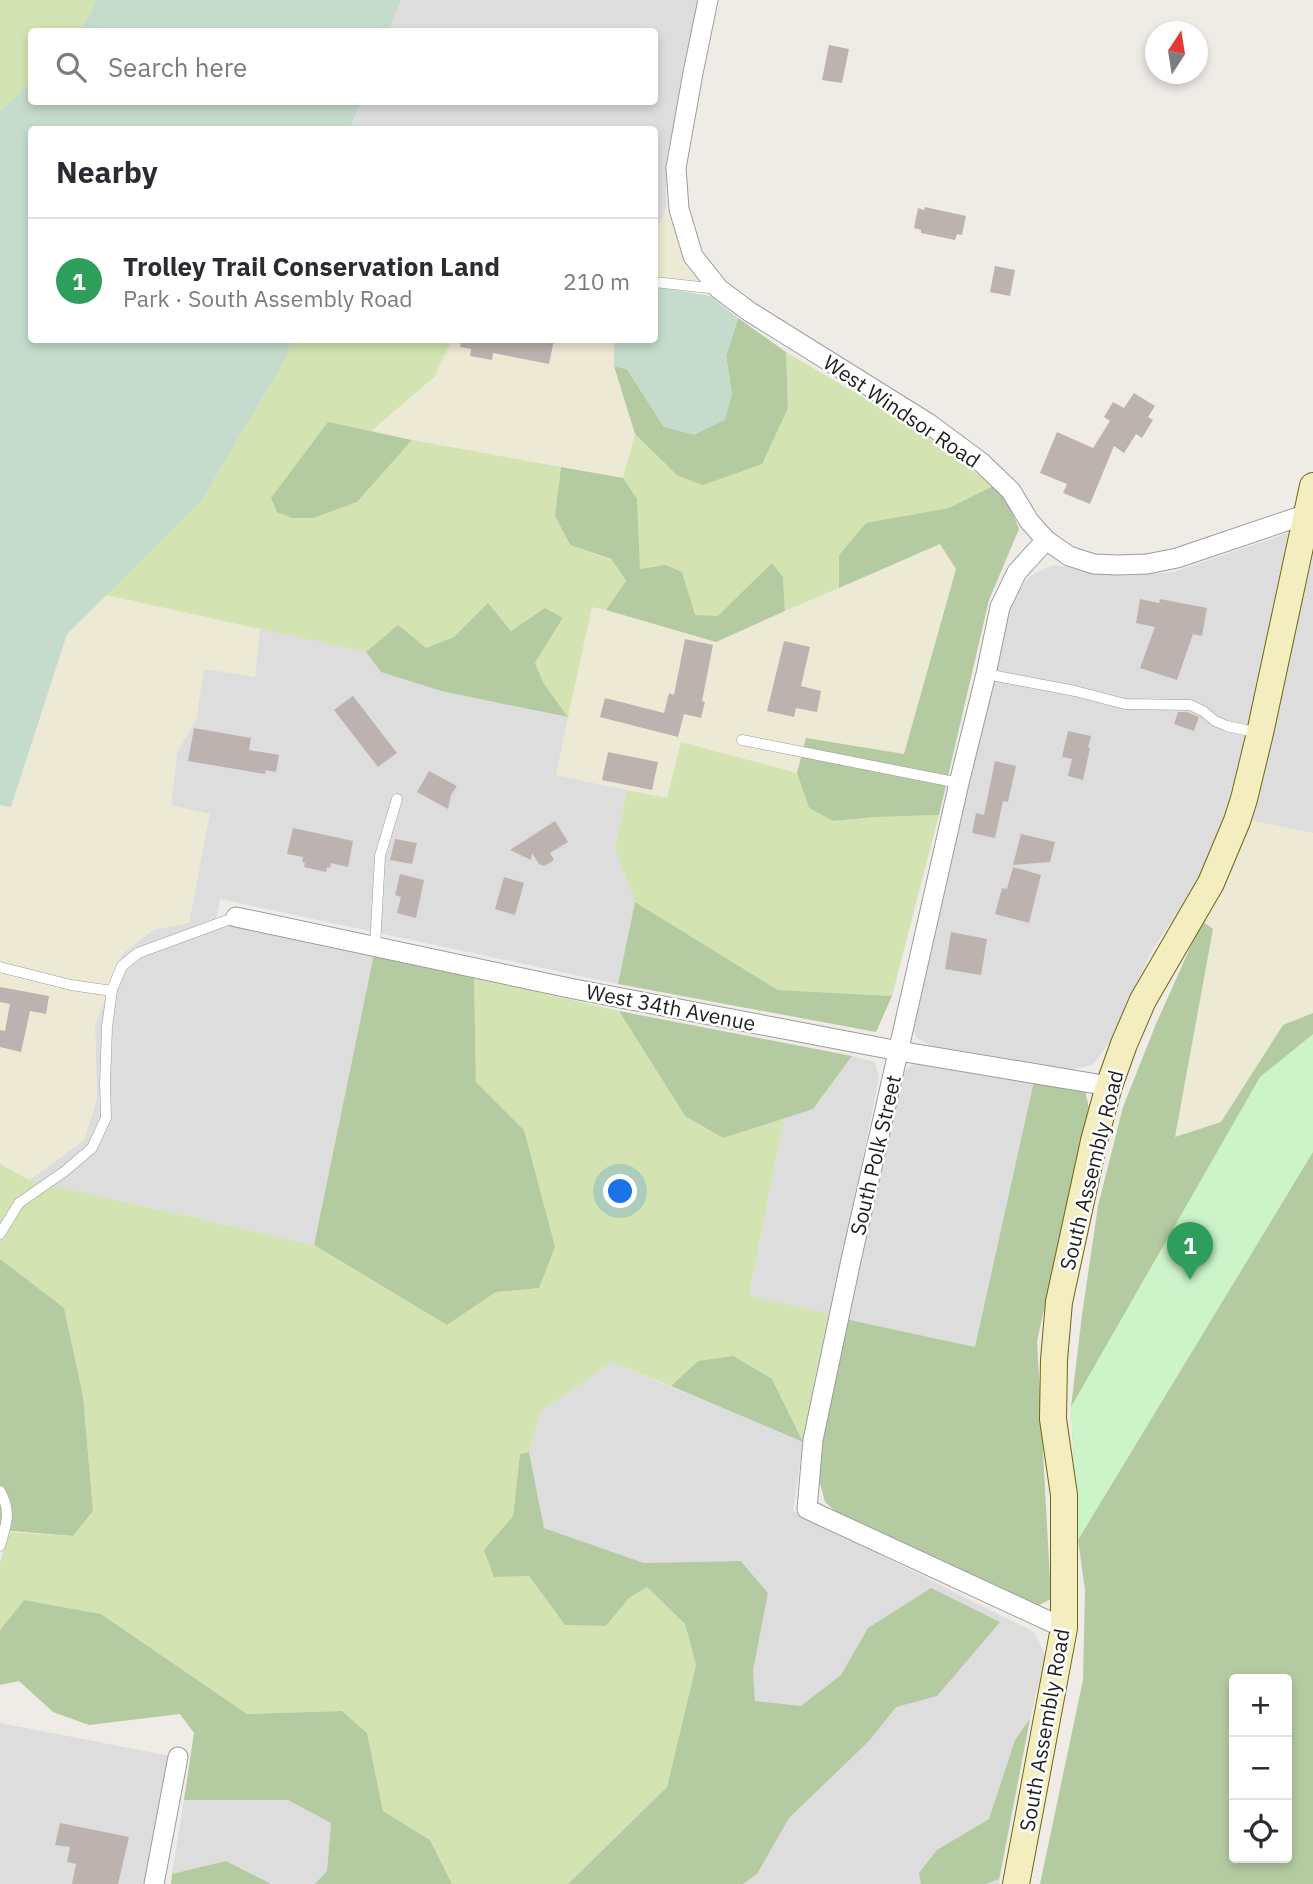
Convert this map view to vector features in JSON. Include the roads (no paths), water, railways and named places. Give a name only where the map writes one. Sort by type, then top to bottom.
[{"type":"street","name":"West Windsor Road","points":[[708,0],[676,168],[679,209],[694,256],[719,289],[750,312],[928,423],[982,463],[1011,491],[1029,521],[1046,540],[1069,556],[1094,564],[1147,564],[1177,558],[1307,514]]},
{"type":"street","name":"South Assembly Road","points":[[1016,1884],[1064,1629],[1064,1495],[1053,1419],[1059,1303],[1094,1141],[1124,1044],[1143,1000],[1211,883],[1237,821],[1260,733],[1313,486]]},
{"type":"street","name":"South Polk Street","points":[[1046,540],[1017,572],[999,607],[986,674],[851,1260],[813,1440],[807,1509],[1064,1629]]},
{"type":"street","name":"West 34th Avenue","points":[[236,917],[574,989],[899,1051],[1109,1086]]},
{"type":"street","points":[[154,1884],[178,1757]]},
{"type":"lane","points":[[658,282],[719,289]]},
{"type":"lane","points":[[986,674],[1075,691],[1125,704],[1190,705],[1227,726],[1260,733]]},
{"type":"lane","points":[[743,740],[959,783]]},
{"type":"lane","points":[[374,947],[380,856],[397,799]]},
{"type":"lane","points":[[0,1234],[19,1203],[65,1171],[92,1148],[102,1128],[106,1118],[107,1027],[112,991],[122,966],[138,953],[236,917]]},
{"type":"lane","points":[[0,967],[71,985],[112,991]]},
{"type":"lane","points":[[0,1491],[9,1515],[0,1546]]},
{"type":"place","name":"Trolley Trail Conservation Land","points":[[1190,1280]]}]
